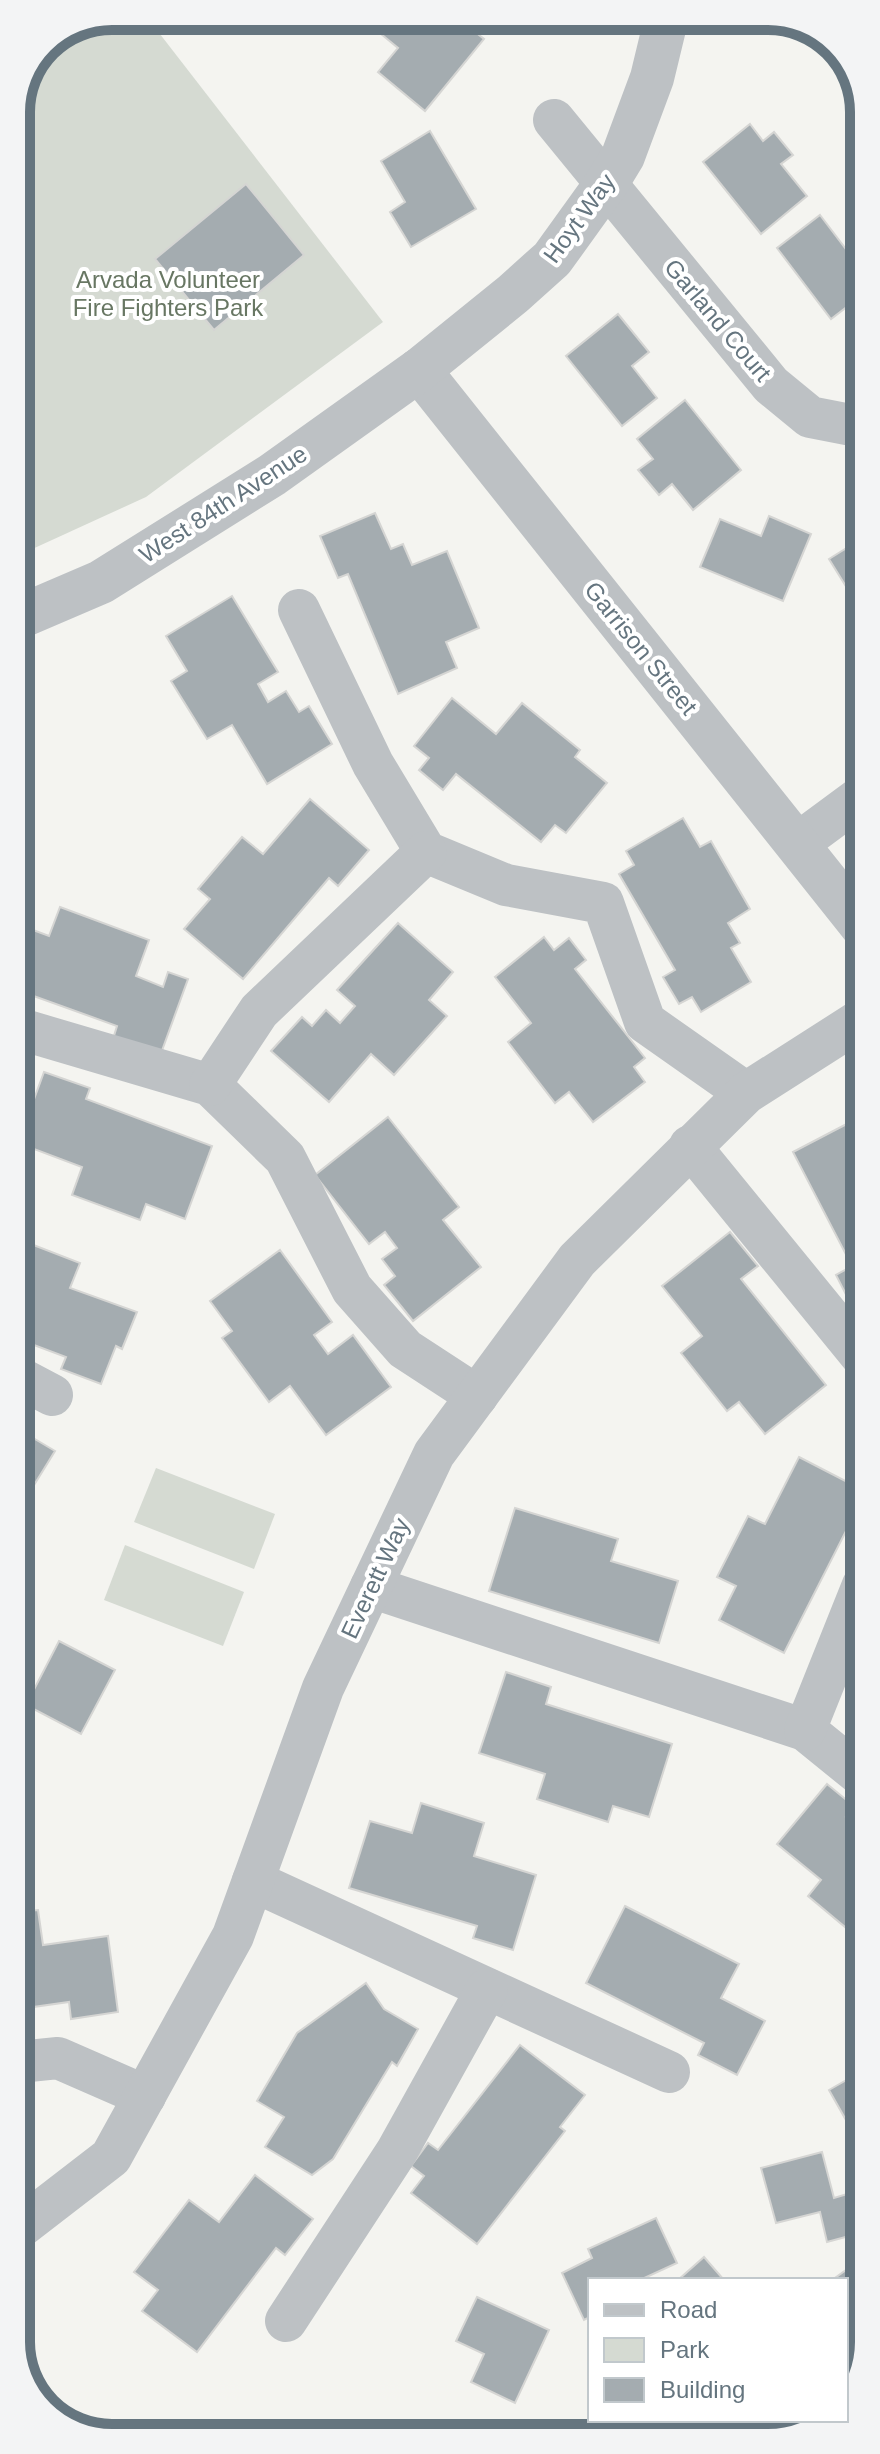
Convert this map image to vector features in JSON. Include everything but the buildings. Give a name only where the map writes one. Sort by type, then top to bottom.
[{"type":"street","name":"Hoyt Way","points":[[419,370],[552,259],[606,184],[623,156],[652,78],[664,30]]},
{"type":"street","name":"Garland Court","points":[[554,120],[771,385],[810,417],[850,425]]},
{"type":"street","name":"West 84th Avenue","points":[[30,612],[101,582],[272,475],[419,370]]},
{"type":"street","name":"Garrison Street","points":[[419,370],[850,911]]},
{"type":"street","points":[[299,610],[373,764],[426,852],[506,885],[603,903],[645,1022],[746,1093]]},
{"type":"street","points":[[797,844],[850,805]]},
{"type":"street","points":[[210,1085],[259,1011],[426,852]]},
{"type":"street","name":"Everett Way","points":[[30,2220],[111,2157],[233,1936],[323,1688],[434,1454],[577,1260],[746,1093],[850,1027]]},
{"type":"street","points":[[30,1032],[210,1085],[285,1158],[352,1289],[405,1349],[477,1396]]},
{"type":"street","points":[[690,1146],[850,1342]]},
{"type":"street","points":[[371,1587],[805,1730],[850,1766]]},
{"type":"street","points":[[805,1730],[850,1618]]},
{"type":"street","points":[[253,1881],[669,2072]]},
{"type":"street","points":[[286,2321],[397,2151],[487,1989]]},
{"type":"street","points":[[30,2061],[58,2058],[145,2096]]},
{"type":"green space","name":"Arvada Volunteer Fire Fighters Park","points":[[112,30],[157,30],[383,322],[146,497],[30,550],[30,107],[38,76],[58,50],[81,36]]},
{"type":"green space","points":[[156,1468],[275,1514],[254,1569],[134,1522]]},
{"type":"green space","points":[[125,1545],[244,1592],[223,1646],[104,1600]]}]
